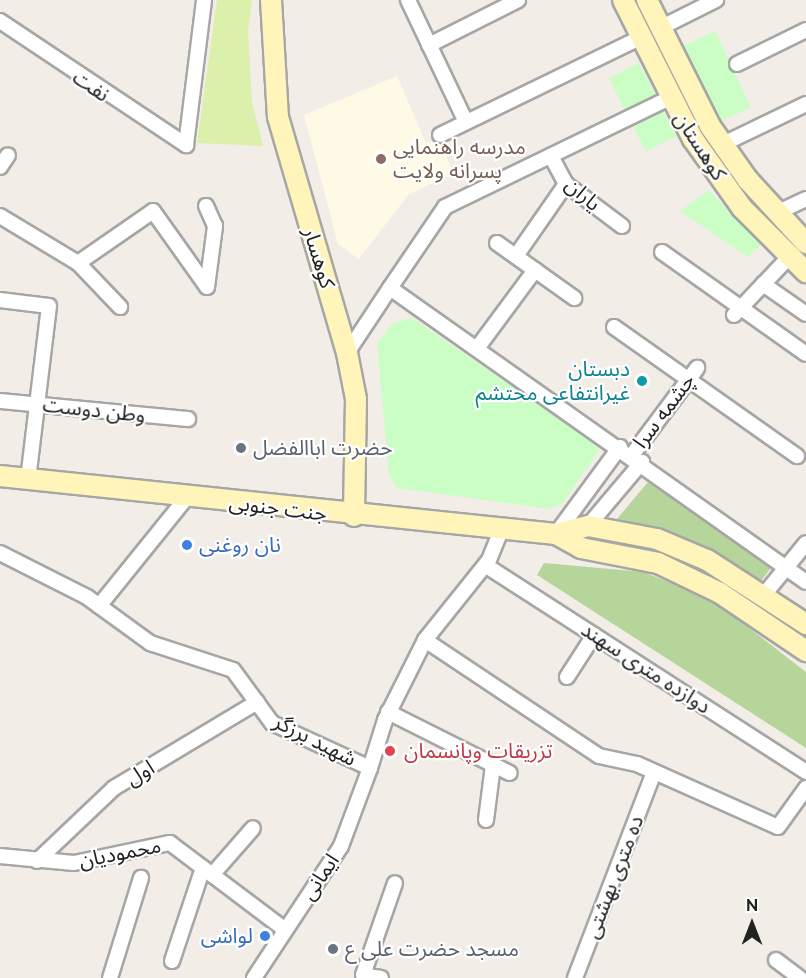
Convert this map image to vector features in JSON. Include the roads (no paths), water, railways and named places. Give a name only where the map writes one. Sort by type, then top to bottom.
[{"type":"main road","name":"کوهسار","points":[[271,0],[278,117],[348,353],[359,448],[354,516]]},
{"type":"main road","name":"کوهستان","points":[[622,0],[669,98],[742,208],[805,270]]},
{"type":"main road","name":"کوهستان","points":[[646,0],[723,144],[776,213],[806,243]]},
{"type":"main road","name":"جنت جنوبی","points":[[0,476],[354,516],[556,534],[588,526],[657,539],[706,560],[806,624]]},
{"type":"main road","name":"جنت جنوبی","points":[[556,534],[581,548],[658,563],[720,593],[806,651]]},
{"type":"street","name":"نفت","points":[[0,21],[186,146],[204,0]]},
{"type":"street","points":[[408,0],[466,122]]},
{"type":"street","points":[[429,45],[518,0]]},
{"type":"street","points":[[660,28],[716,0]]},
{"type":"street","points":[[737,64],[806,30]]},
{"type":"street","points":[[440,135],[640,38]]},
{"type":"street","points":[[348,353],[445,207],[669,98]]},
{"type":"street","points":[[723,144],[806,104]]},
{"type":"street","points":[[0,167],[8,154]]},
{"type":"street","name":"یاران","points":[[551,156],[566,184],[622,226]]},
{"type":"street","points":[[516,256],[566,184]]},
{"type":"street","points":[[776,213],[806,199]]},
{"type":"street","points":[[78,263],[153,211],[207,287],[215,226],[206,206]]},
{"type":"street","points":[[0,216],[78,263],[120,307]]},
{"type":"street","points":[[497,243],[574,298]]},
{"type":"street","points":[[662,252],[737,311],[806,354]]},
{"type":"street","points":[[737,311],[789,256]]},
{"type":"street","points":[[478,347],[535,270]]},
{"type":"street","points":[[763,284],[806,314]]},
{"type":"street","points":[[390,288],[631,455],[806,582]]},
{"type":"street","points":[[0,300],[49,306],[28,479]]},
{"type":"street","points":[[614,327],[797,456]]},
{"type":"street","name":"چشمه‌ سرا","points":[[631,455],[697,368]]},
{"type":"street","name":"وطن دوست","points":[[0,400],[188,419]]},
{"type":"street","points":[[588,526],[631,455]]},
{"type":"street","points":[[556,534],[631,455]]},
{"type":"street","points":[[99,606],[188,497]]},
{"type":"street","name":"شهید برزگر","points":[[0,553],[99,606],[150,643],[233,670],[272,723],[370,768],[388,712],[425,640],[485,565],[502,528]]},
{"type":"street","points":[[763,596],[806,543]]},
{"type":"street","name":"دوازده متری سهند","points":[[485,565],[806,772]]},
{"type":"street","points":[[567,678],[594,635]]},
{"type":"street","points":[[425,640],[600,756],[637,764],[653,776],[697,788],[778,827],[806,788]]},
{"type":"street","name":"اول","points":[[37,861],[114,788],[257,702]]},
{"type":"street","points":[[388,712],[510,773]]},
{"type":"street","points":[[486,820],[494,765]]},
{"type":"street","name":"ایمانی","points":[[254,978],[284,928],[341,846],[370,768]]},
{"type":"street","name":"ده متری بهشتی","points":[[575,978],[653,776]]},
{"type":"street","points":[[172,961],[207,872],[253,828]]},
{"type":"street","name":"محمودیان","points":[[0,856],[74,863],[161,842],[284,928]]},
{"type":"street","points":[[110,978],[141,878]]},
{"type":"street","points":[[381,978],[363,977],[395,883]]},
{"type":"street","points":[[776,960],[801,978]]},
{"type":"place","name":"مدرسه راهنمایی پسرانه ولایت","points":[[381,159]]},
{"type":"place","name":"دبستان غیرانتفاعی محتشم","points":[[642,381]]},
{"type":"place","name":"حضرت اباالفضل","points":[[241,448]]},
{"type":"place","name":"نان روغنی","points":[[187,545]]},
{"type":"place","name":"تزریقات وپانسمان","points":[[390,751]]},
{"type":"place","name":"لواشی","points":[[265,936]]},
{"type":"place","name":"مسجد حضرت علی ع","points":[[333,949]]}]
